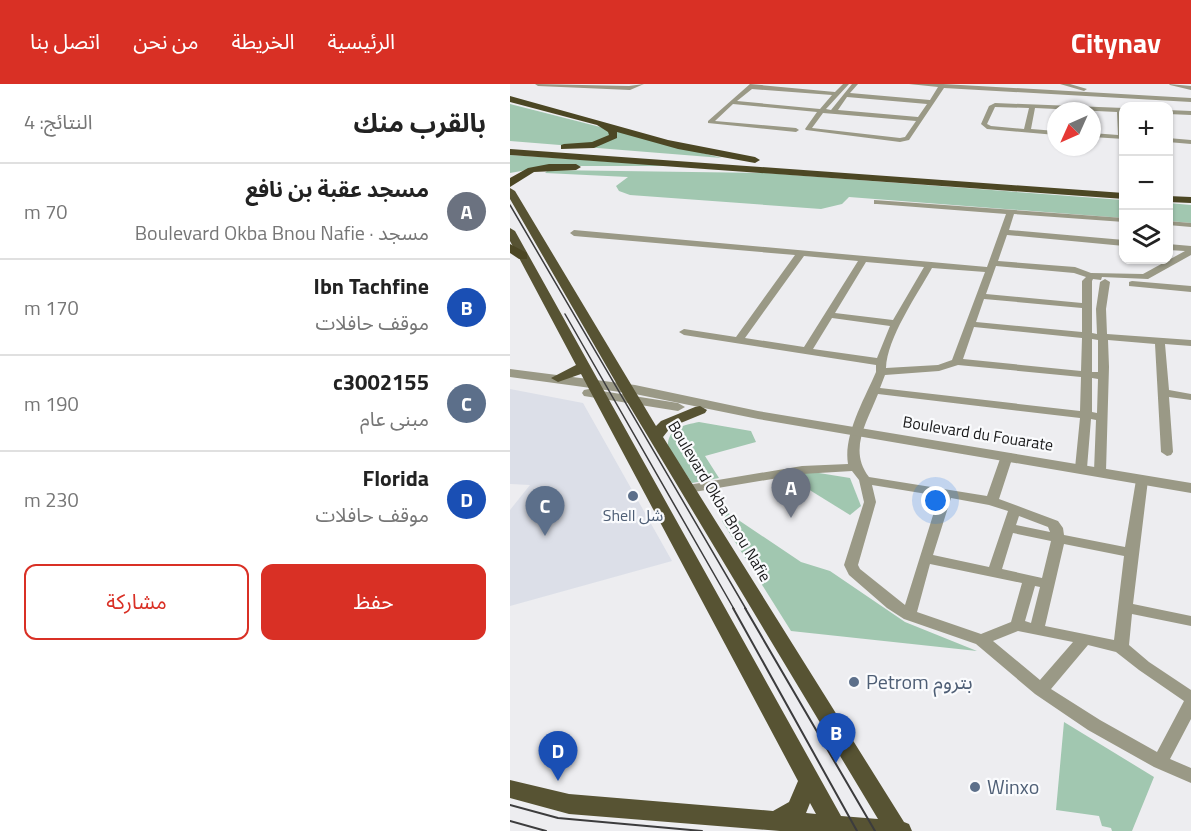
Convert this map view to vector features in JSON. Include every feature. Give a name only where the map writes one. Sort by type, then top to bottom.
[{"type":"highway","points":[[510,100],[543,107],[680,146],[791,169]]},
{"type":"highway","points":[[510,105],[559,114],[607,128],[614,133],[609,140],[584,147],[510,146]]},
{"type":"highway","points":[[510,146],[1119,196]]},
{"type":"highway","points":[[510,152],[1119,188]]},
{"type":"highway","points":[[510,184],[513,179],[524,173],[550,167],[791,169]]},
{"type":"highway","points":[[1173,191],[1191,192]]},
{"type":"highway","points":[[1173,199],[1191,200]]},
{"type":"highway","points":[[510,248],[524,256]]},
{"type":"main road","name":"Boulevard Okba Bnou Nafie","points":[[510,191],[630,394],[898,831]]},
{"type":"main road","points":[[510,231],[835,828]]},
{"type":"main road","points":[[558,378],[584,366]]},
{"type":"main road","points":[[656,436],[666,424],[700,410]]},
{"type":"main road","points":[[777,820],[797,809],[810,779]]},
{"type":"main road","points":[[510,789],[569,804],[777,820],[835,828],[898,831]]},
{"type":"street","points":[[538,84],[630,88],[641,84]]},
{"type":"street","points":[[846,84],[808,129],[900,140],[909,138],[942,86]]},
{"type":"street","points":[[835,112],[834,109],[855,84]]},
{"type":"street","points":[[912,84],[1034,93],[1191,100]]},
{"type":"street","points":[[1004,84],[1034,93]]},
{"type":"street","points":[[1048,84],[1094,95]]},
{"type":"street","points":[[1063,84],[1111,96]]},
{"type":"street","points":[[1172,84],[1191,88]]},
{"type":"street","points":[[796,130],[710,122],[752,85],[836,94]]},
{"type":"street","points":[[847,94],[931,102]]},
{"type":"street","points":[[1076,95],[1079,102]]},
{"type":"street","points":[[1159,98],[1160,102]]},
{"type":"street","points":[[732,102],[920,119]]},
{"type":"street","points":[[1047,107],[993,105],[984,124],[989,128],[1047,133]]},
{"type":"street","points":[[1027,132],[1032,106]]},
{"type":"street","points":[[1101,110],[1119,110]]},
{"type":"street","points":[[1173,112],[1191,113]]},
{"type":"street","points":[[1101,136],[1119,137]]},
{"type":"street","points":[[1173,140],[1191,142]]},
{"type":"street","points":[[877,202],[1119,220]]},
{"type":"street","points":[[957,362],[1011,212]]},
{"type":"street","points":[[1105,219],[1106,241]]},
{"type":"street","points":[[1173,223],[1191,225]]},
{"type":"street","points":[[1005,232],[1119,242]]},
{"type":"street","points":[[574,233],[929,265],[1071,269],[1104,284],[1145,281],[1191,250]]},
{"type":"street","points":[[1173,248],[1191,250]]},
{"type":"street","points":[[738,341],[802,252]]},
{"type":"street","points":[[807,351],[864,258]]},
{"type":"street","points":[[929,265],[897,324],[852,451],[855,467],[865,480],[870,502],[851,565],[858,577],[909,615],[981,639],[1041,690],[1094,725],[1191,776]]},
{"type":"street","points":[[1089,279],[1145,281],[1191,290]]},
{"type":"street","points":[[1081,468],[1086,416],[1086,306],[1089,279]]},
{"type":"street","points":[[1100,471],[1103,376],[1101,337],[1104,284]]},
{"type":"street","points":[[981,296],[1086,306]]},
{"type":"street","points":[[829,315],[897,324]]},
{"type":"street","points":[[971,324],[1191,343]]},
{"type":"street","points":[[684,332],[807,351],[881,367],[939,368],[957,362],[1103,376]]},
{"type":"street","points":[[1160,341],[1167,452]]},
{"type":"street","name":"Boulevard du Fouarate","points":[[510,374],[558,378],[598,389]]},
{"type":"street","name":"Boulevard du Fouarate","points":[[510,374],[538,383],[703,402],[758,415],[1191,488]]},
{"type":"street","points":[[873,390],[1102,417]]},
{"type":"street","points":[[1165,393],[1191,397]]},
{"type":"street","name":"Boulevard du Fouarate","points":[[630,394],[700,410],[758,415]]},
{"type":"street","points":[[992,501],[1006,456]]},
{"type":"street","points":[[688,489],[802,470],[855,467]]},
{"type":"street","points":[[865,480],[992,501],[1053,524],[1058,540],[1037,629]]},
{"type":"street","points":[[1121,647],[1131,553],[1142,480]]},
{"type":"street","points":[[909,615],[924,558],[946,493]]},
{"type":"street","points":[[994,572],[1015,509]]},
{"type":"street","points":[[1008,528],[1058,540],[1131,553]]},
{"type":"street","points":[[924,558],[1049,584]]},
{"type":"street","points":[[1017,626],[1030,580]]},
{"type":"street","points":[[1126,608],[1191,621]]},
{"type":"street","points":[[981,639],[1017,626],[1121,647],[1144,666],[1191,698]]},
{"type":"street","points":[[1041,690],[1084,640]]},
{"type":"street","points":[[1161,762],[1191,703]]},
{"type":"shaded area","points":[[510,389],[583,403],[672,561],[510,606],[510,510],[530,485],[510,484]]},
{"type":"green space","points":[[510,104],[722,158],[510,141]]},
{"type":"green space","points":[[510,155],[677,166],[549,166],[510,173]]},
{"type":"green space","points":[[548,170],[766,173],[1119,200],[1119,218],[849,197],[842,204],[821,209],[630,195],[619,191],[616,186],[628,177],[545,173]]},
{"type":"green space","points":[[1173,203],[1191,205],[1191,223],[1173,221]]},
{"type":"green space","points":[[699,422],[751,431],[756,442],[705,456],[719,478],[692,483],[668,447],[668,441],[678,428]]},
{"type":"green space","points":[[794,473],[819,473],[850,478],[861,506],[850,515],[787,476]]},
{"type":"green space","points":[[728,513],[801,562],[830,571],[905,622],[977,651],[791,631],[722,521]]},
{"type":"green space","points":[[1064,722],[1154,777],[1132,831],[1112,831],[1111,828],[1102,826],[1099,816],[1056,810]]},
{"type":"tram line","points":[[510,205],[746,609]]},
{"type":"tram line","points":[[565,314],[734,609]]},
{"type":"tram line","points":[[733,608],[857,831]]},
{"type":"tram line","points":[[745,608],[875,831]]},
{"type":"tram line","points":[[510,805],[558,818],[702,831]]},
{"type":"tram line","points":[[510,821],[546,831]]},
{"type":"place","name":"Shell شل","points":[[633,496]]},
{"type":"place","name":"مسجد عقبة بن نافع","points":[[791,518]]},
{"type":"place","name":"c3002155","points":[[545,536]]},
{"type":"place","name":"Petrom بتروم","points":[[854,682]]},
{"type":"place","name":"Ibn Tachfine","points":[[836,763]]},
{"type":"place","name":"Florida","points":[[558,781]]},
{"type":"place","name":"Winxo","points":[[975,787]]}]
